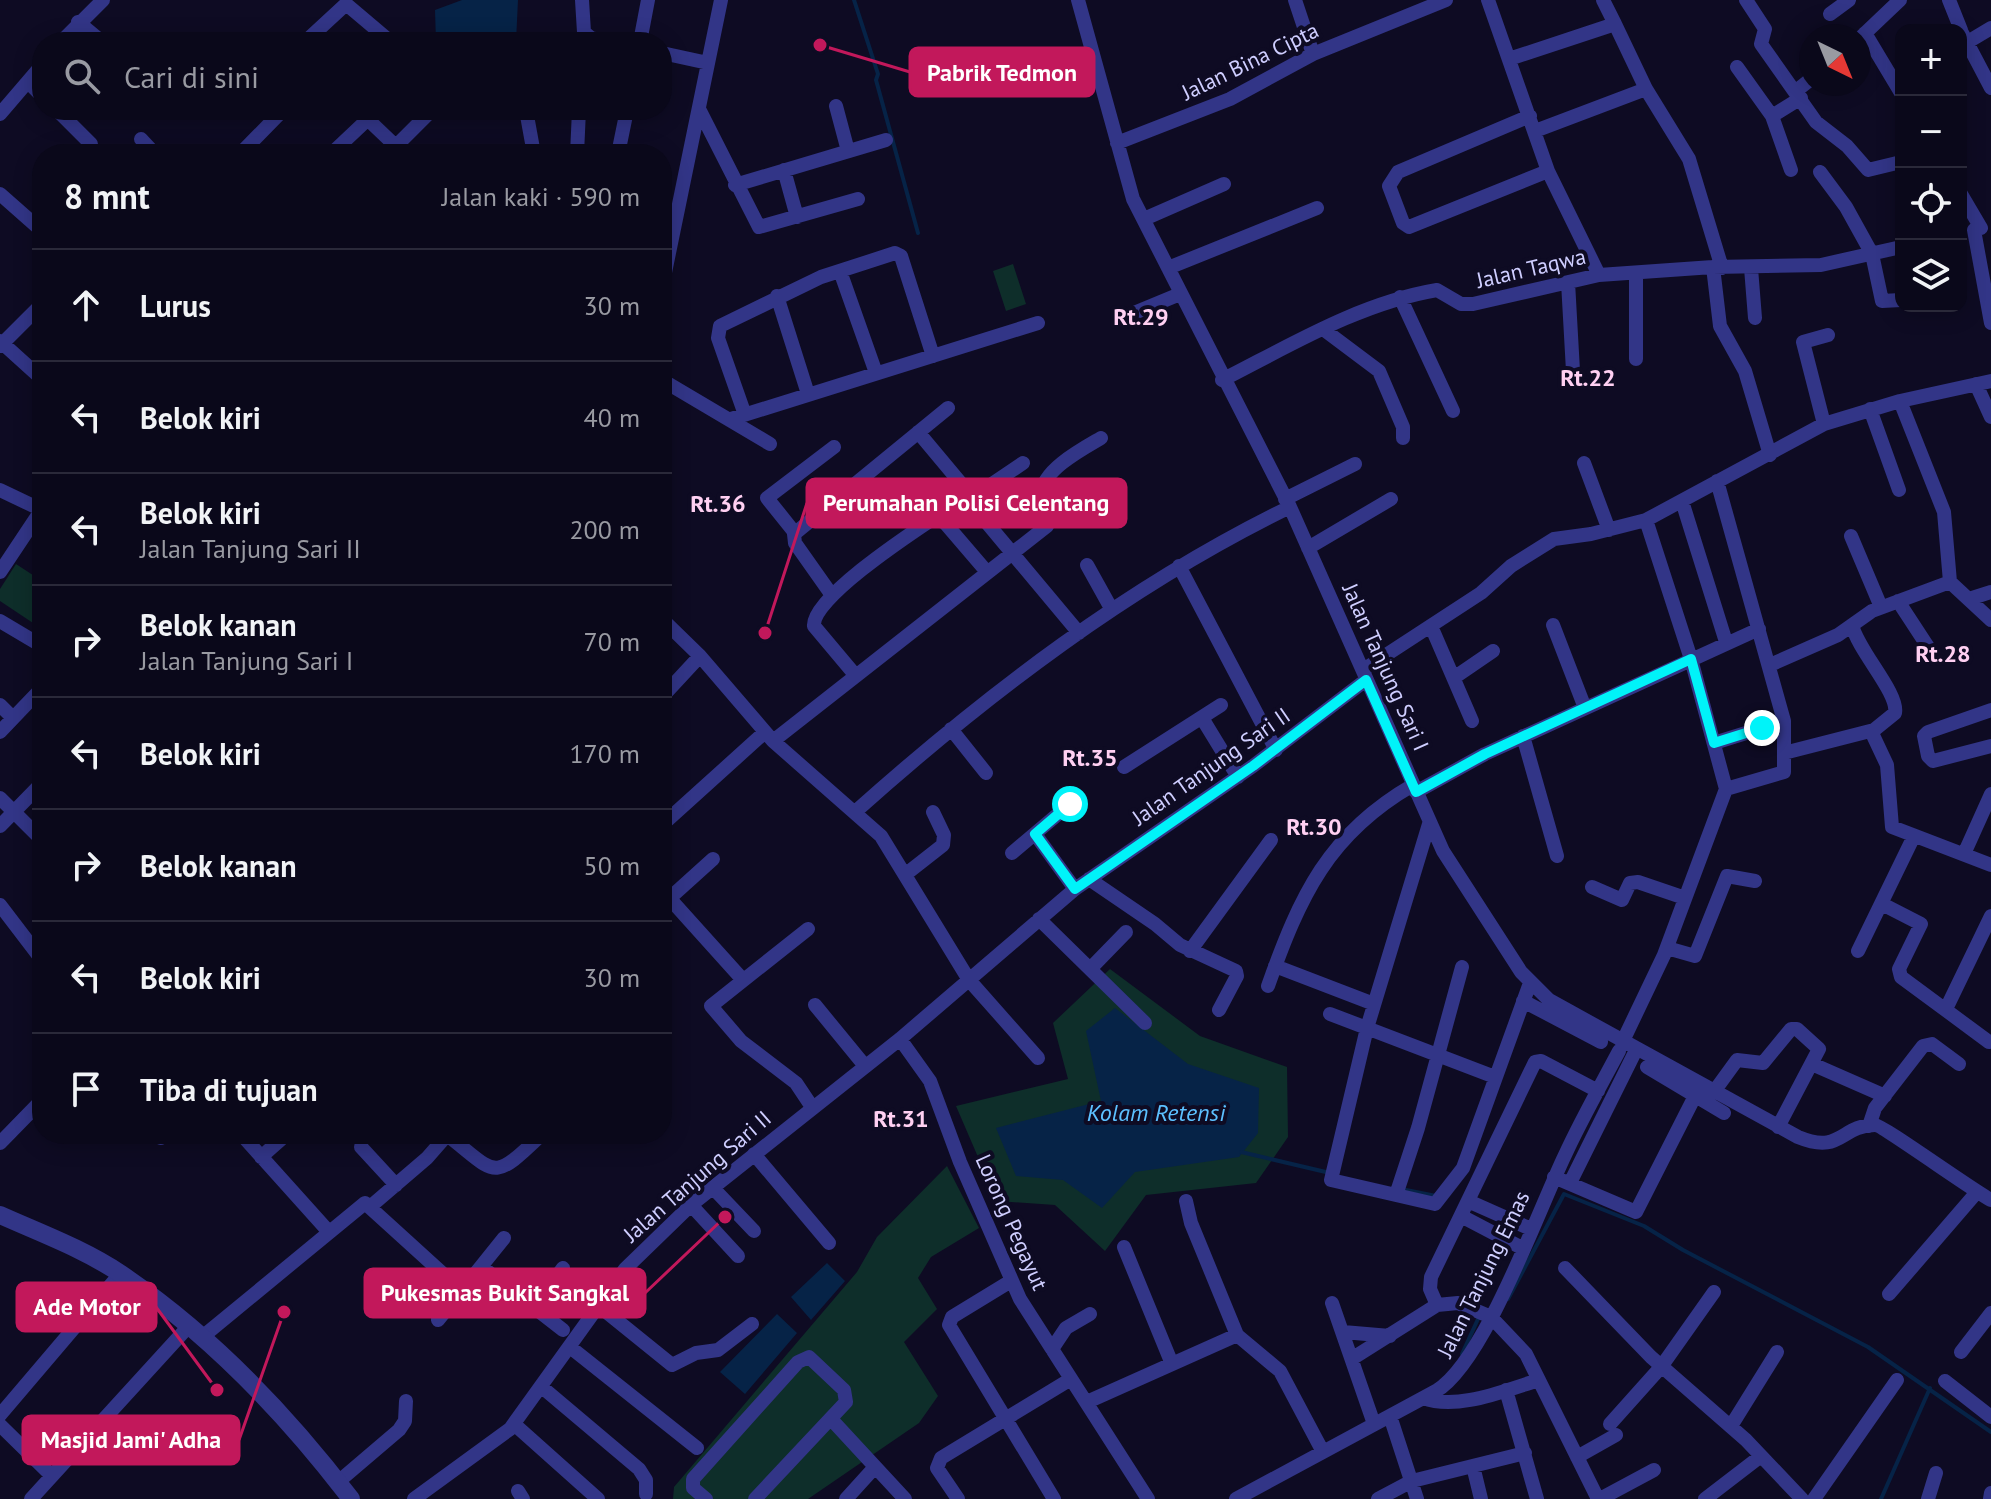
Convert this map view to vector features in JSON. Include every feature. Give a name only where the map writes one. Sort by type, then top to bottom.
[{"type":"street","points":[[70,32],[103,0]]},
{"type":"street","points":[[582,0],[584,32]]},
{"type":"street","points":[[642,32],[648,0]]},
{"type":"street","points":[[672,214],[699,109],[721,0]]},
{"type":"street","name":"Jalan Tanjung Sari I","points":[[1078,0],[1128,185],[1222,380],[1288,503],[1429,824],[1530,983],[1562,1009],[1627,1050],[1820,1145],[1869,1126]]},
{"type":"street","points":[[1295,0],[1313,54]]},
{"type":"street","name":"Jalan Bina Cipta","points":[[1117,143],[1230,99],[1313,54],[1424,4],[1446,0]]},
{"type":"street","points":[[1488,0],[1548,171],[1599,275]]},
{"type":"street","points":[[1603,0],[1646,89],[1689,159],[1718,267],[1720,326],[1745,371],[1770,455]]},
{"type":"street","points":[[1746,0],[1765,29],[1761,44],[1816,122],[1847,146],[1865,168],[1895,163]]},
{"type":"street","points":[[1830,14],[1849,0]]},
{"type":"street","points":[[1871,27],[1900,0]]},
{"type":"street","points":[[1949,0],[1958,24]]},
{"type":"street","points":[[316,32],[346,4],[379,32]]},
{"type":"street","points":[[78,22],[90,32]]},
{"type":"street","points":[[1509,59],[1615,24]]},
{"type":"street","points":[[1967,34],[1991,28]]},
{"type":"street","points":[[1967,44],[1991,88]]},
{"type":"street","points":[[1871,49],[1895,84]]},
{"type":"street","points":[[672,55],[708,63]]},
{"type":"street","points":[[1737,67],[1772,116],[1791,170]]},
{"type":"street","points":[[0,114],[32,77]]},
{"type":"street","points":[[28,82],[32,86]]},
{"type":"street","points":[[1548,171],[1409,227],[1403,223],[1389,186],[1398,172],[1533,123],[1646,89]]},
{"type":"street","points":[[1772,116],[1798,95]]},
{"type":"street","points":[[836,106],[848,151]]},
{"type":"street","points":[[699,109],[757,226],[858,199]]},
{"type":"street","points":[[67,120],[91,144]]},
{"type":"street","points":[[250,144],[273,120]]},
{"type":"street","points":[[339,144],[358,120]]},
{"type":"street","points":[[369,120],[394,144]]},
{"type":"street","points":[[405,144],[424,120]]},
{"type":"street","points":[[528,120],[532,144]]},
{"type":"street","points":[[577,144],[579,120]]},
{"type":"street","points":[[620,144],[625,120]]},
{"type":"street","points":[[141,139],[146,144]]},
{"type":"street","points":[[735,185],[886,140]]},
{"type":"street","points":[[784,170],[797,217]]},
{"type":"street","points":[[1820,172],[1846,207],[1872,254],[1882,301],[1895,300]]},
{"type":"street","points":[[1144,219],[1224,184]]},
{"type":"street","points":[[0,194],[32,222]]},
{"type":"street","points":[[1967,207],[1977,229],[1991,323]]},
{"type":"street","points":[[1168,268],[1317,208]]},
{"type":"street","name":"Jalan Taqwa","points":[[1222,380],[1323,329],[1400,297],[1437,290],[1461,304],[1473,304],[1599,275],[1718,267],[1821,265],[1895,248]]},
{"type":"street","points":[[737,416],[717,331],[722,324],[777,296],[840,271],[899,253],[933,356]]},
{"type":"street","points":[[1751,268],[1755,318]]},
{"type":"street","points":[[840,271],[876,373]]},
{"type":"street","points":[[1636,274],[1636,359]]},
{"type":"street","points":[[1568,282],[1573,371]]},
{"type":"street","points":[[1122,318],[1180,294]]},
{"type":"street","points":[[777,296],[808,394]]},
{"type":"street","points":[[1400,297],[1453,411]]},
{"type":"street","points":[[32,314],[1,344],[32,370]]},
{"type":"street","points":[[737,416],[1038,323]]},
{"type":"street","points":[[1323,329],[1379,371],[1403,427],[1403,438]]},
{"type":"street","points":[[1824,424],[1803,342],[1828,335]]},
{"type":"street","points":[[1984,383],[1991,417]]},
{"type":"street","name":"Jalan Tanjung Sari II","points":[[414,1499],[514,1424],[631,1263],[691,1205],[900,1039],[1075,889],[1276,750],[1364,675],[1481,593],[1511,566],[1554,539],[1646,520],[1824,424],[1900,401],[1984,383]]},
{"type":"street","points":[[672,385],[737,416],[770,444]]},
{"type":"street","points":[[1900,401],[1944,512],[1950,582],[1991,620]]},
{"type":"street","points":[[795,533],[948,408]]},
{"type":"street","points":[[1870,409],[1899,490]]},
{"type":"street","points":[[918,432],[974,499],[974,508],[1079,633]]},
{"type":"street","points":[[672,817],[769,737],[856,676],[1050,523],[1042,494],[1049,477],[1077,453],[1101,438]]},
{"type":"street","points":[[831,594],[795,543],[795,533],[767,498],[834,447]]},
{"type":"street","points":[[974,499],[1023,463]]},
{"type":"street","points":[[1584,463],[1609,530]]},
{"type":"street","points":[[855,812],[951,729],[1112,610],[1179,566],[1355,464]]},
{"type":"street","points":[[1717,481],[1784,721],[1785,770],[1781,774],[1726,789]]},
{"type":"street","points":[[0,490],[32,504]]},
{"type":"street","points":[[1308,548],[1391,499]]},
{"type":"street","points":[[1682,501],[1726,642]]},
{"type":"street","points":[[856,676],[814,626],[815,614],[831,594],[934,518],[945,523],[987,572]]},
{"type":"street","points":[[1570,1183],[1627,1050],[1726,789],[1691,659],[1646,520]]},
{"type":"street","points":[[0,572],[32,524]]},
{"type":"street","points":[[1851,536],[1881,607]]},
{"type":"street","points":[[1087,565],[1112,610]]},
{"type":"street","points":[[1179,566],[1276,750]]},
{"type":"street","points":[[1770,665],[1838,635],[1881,607],[1950,582]]},
{"type":"street","points":[[1969,599],[1991,592]]},
{"type":"street","points":[[1898,601],[1932,653]]},
{"type":"street","points":[[0,621],[32,640]]},
{"type":"street","points":[[1553,625],[1585,708]]},
{"type":"street","points":[[1784,753],[1871,731],[1891,718],[1896,705],[1862,652],[1852,625]]},
{"type":"street","points":[[1431,626],[1472,721]]},
{"type":"street","points":[[672,629],[700,656],[769,737],[881,836],[969,980],[1038,1058]]},
{"type":"street","points":[[1268,986],[1321,865],[1358,823],[1381,803],[1759,629]]},
{"type":"street","points":[[1455,677],[1493,651]]},
{"type":"street","points":[[672,686],[700,656]]},
{"type":"street","points":[[0,732],[32,698]]},
{"type":"street","points":[[0,705],[13,718]]},
{"type":"street","points":[[1124,767],[1221,705]]},
{"type":"street","points":[[1991,710],[1924,736],[1928,756],[1933,761],[1991,746]]},
{"type":"street","points":[[1202,718],[1238,777]]},
{"type":"street","points":[[1714,743],[1762,728]]},
{"type":"street","points":[[951,729],[986,773]]},
{"type":"street","points":[[1871,731],[1887,765],[1890,824],[1991,865]]},
{"type":"street","points":[[1523,736],[1557,856]]},
{"type":"street","points":[[0,826],[32,793]]},
{"type":"street","points":[[1964,854],[1991,794]]},
{"type":"street","points":[[0,798],[32,830]]},
{"type":"street","points":[[1012,853],[1070,804]]},
{"type":"street","points":[[906,874],[943,845],[944,835],[933,812]]},
{"type":"street","points":[[1429,824],[1367,1028],[1330,1172],[1332,1180],[1398,1190],[1433,1204],[1442,1197],[1463,1168],[1530,983]]},
{"type":"street","points":[[1035,834],[1075,889]]},
{"type":"street","points":[[1858,951],[1914,836]]},
{"type":"street","points":[[1190,951],[1271,840]]},
{"type":"street","points":[[672,892],[713,859]]},
{"type":"street","points":[[1667,948],[1695,956],[1727,876],[1755,881]]},
{"type":"street","points":[[1089,879],[1190,951],[1237,972],[1219,1010]]},
{"type":"street","points":[[1592,887],[1622,900],[1630,883],[1638,882],[1685,898]]},
{"type":"street","points":[[1882,904],[1921,924],[1898,972],[1903,980],[1990,1041]]},
{"type":"street","points":[[0,905],[32,947]]},
{"type":"street","points":[[672,906],[743,980]]},
{"type":"street","points":[[1946,1009],[1991,916]]},
{"type":"street","points":[[1039,919],[1145,1023]]},
{"type":"street","points":[[808,929],[711,1006],[741,1041],[796,1083],[812,1107]]},
{"type":"street","points":[[1090,969],[1126,932]]},
{"type":"street","points":[[1275,966],[1374,1004]]},
{"type":"street","points":[[1398,1190],[1462,967]]},
{"type":"street","points":[[1523,1001],[1627,1050],[1724,1113]]},
{"type":"street","points":[[815,1005],[865,1066]]},
{"type":"street","points":[[1330,1014],[1495,1077]]},
{"type":"street","points":[[1713,1093],[1732,1064],[1742,1058],[1763,1063],[1791,1029],[1797,1029],[1818,1045],[1812,1064],[1778,1127]]},
{"type":"street","name":"Lorong Pegayut","points":[[900,1039],[930,1081],[953,1145],[1011,1281],[1148,1499]]},
{"type":"street","points":[[1889,1294],[1984,1196],[1941,1170],[1889,1129],[1869,1126],[1885,1096],[1928,1043],[1959,1064]]},
{"type":"street","name":"Jalan Tanjung Emas","points":[[1236,1499],[1262,1493],[1323,1452],[1423,1398],[1459,1373],[1491,1317],[1554,1177],[1598,1091],[1627,1050]]},
{"type":"street","points":[[1437,1305],[1430,1289],[1431,1277],[1535,1062],[1541,1061],[1598,1091]]},
{"type":"street","points":[[1812,1064],[1885,1096]]},
{"type":"street","points":[[1554,1177],[1636,1212],[1695,1096]]},
{"type":"street","points":[[0,1143],[32,1110]]},
{"type":"street","points":[[250,1144],[329,1232]]},
{"type":"street","points":[[261,1157],[276,1144]]},
{"type":"street","points":[[371,1206],[439,1144]]},
{"type":"street","points":[[459,1144],[481,1162],[498,1169],[508,1166],[532,1144]]},
{"type":"street","points":[[361,1147],[396,1185]]},
{"type":"street","points":[[754,1154],[829,1243]]},
{"type":"street","points":[[713,1188],[754,1231]]},
{"type":"street","points":[[1186,1201],[1191,1223],[1237,1335],[1280,1371],[1323,1452]]},
{"type":"street","points":[[31,1499],[195,1333],[362,1204],[371,1206],[463,1292]]},
{"type":"street","points":[[691,1205],[738,1256]]},
{"type":"street","points":[[1464,1209],[1526,1238]]},
{"type":"street","points":[[1464,1209],[1526,1238]]},
{"type":"street","points":[[0,1216],[120,1274],[195,1333],[291,1426],[351,1499]]},
{"type":"street","points":[[438,1320],[504,1238]]},
{"type":"street","points":[[1124,1247],[1172,1364]]},
{"type":"street","points":[[482,1267],[563,1330]]},
{"type":"street","points":[[534,1307],[563,1268]]},
{"type":"street","points":[[1565,1268],[1661,1367],[1731,1426],[1802,1499]]},
{"type":"street","points":[[0,1415],[120,1274]]},
{"type":"street","points":[[1011,1281],[952,1317],[948,1323],[1054,1499]]},
{"type":"street","points":[[1577,1457],[1613,1430],[1714,1292]]},
{"type":"street","points":[[1332,1303],[1374,1424]]},
{"type":"street","points":[[1353,1358],[1437,1305],[1458,1303],[1491,1317],[1521,1346],[1599,1499],[1654,1470]]},
{"type":"street","points":[[599,1306],[672,1365],[696,1353],[718,1350],[752,1324]]},
{"type":"street","points":[[1961,1352],[1991,1313]]},
{"type":"street","points":[[1052,1349],[1066,1328],[1090,1314]]},
{"type":"street","points":[[1343,1332],[1390,1336]]},
{"type":"street","points":[[1087,1402],[1237,1335]]},
{"type":"street","points":[[570,1347],[697,1448]]},
{"type":"street","points":[[1731,1426],[1777,1352]]},
{"type":"street","points":[[706,1499],[692,1486],[693,1479],[803,1357],[811,1359],[848,1395],[831,1419],[755,1499]]},
{"type":"street","points":[[958,1499],[939,1470],[938,1461],[1071,1379]]},
{"type":"street","points":[[1423,1398],[1445,1402],[1539,1380]]},
{"type":"street","points":[[1814,1499],[1897,1380]]},
{"type":"street","points":[[1945,1381],[1991,1417]]},
{"type":"street","points":[[543,1388],[639,1469],[646,1480],[646,1494]]},
{"type":"street","points":[[1506,1390],[1537,1499]]},
{"type":"street","points":[[338,1482],[399,1430],[405,1421],[406,1401]]},
{"type":"street","points":[[1390,1416],[1417,1499]]},
{"type":"street","points":[[831,1419],[905,1499]]},
{"type":"street","points":[[514,1424],[598,1499]]},
{"type":"street","points":[[0,1425],[52,1476]]},
{"type":"street","points":[[1378,1499],[1412,1481],[1525,1453]]},
{"type":"street","points":[[1706,1499],[1761,1456]]},
{"type":"street","points":[[1473,1466],[1481,1499]]},
{"type":"street","points":[[846,1499],[875,1467]]},
{"type":"street","points":[[1928,1499],[1936,1473]]},
{"type":"green space","points":[[1013,264],[1026,304],[1006,311],[993,271]]},
{"type":"green space","points":[[16,564],[32,574],[32,622],[0,601],[0,589]]},
{"type":"green space","points":[[1110,969],[1200,1036],[1287,1067],[1288,1137],[1256,1183],[1146,1195],[1105,1251],[1055,1205],[997,1201],[956,1106],[1068,1079],[1053,1023]]},
{"type":"green space","points":[[947,1166],[979,1228],[931,1257],[918,1278],[937,1309],[904,1342],[938,1396],[919,1423],[808,1499],[673,1499],[674,1487],[857,1272],[877,1237]]},
{"type":"water","points":[[462,0],[518,0],[516,32],[436,32],[435,10]]},
{"type":"water","name":"Kolam Retensi","points":[[1115,1008],[1188,1064],[1259,1088],[1258,1133],[1239,1157],[1135,1172],[1102,1208],[1063,1180],[1016,1176],[996,1128],[1101,1101],[1086,1031]]},
{"type":"water","points":[[827,1263],[845,1281],[811,1320],[791,1297]]},
{"type":"water","points":[[777,1314],[797,1333],[745,1394],[720,1372]]},
{"type":"waterway","points":[[854,0],[878,74],[876,80],[918,233]]},
{"type":"waterway","points":[[1241,1152],[1330,1173]]},
{"type":"waterway","points":[[1401,1189],[1436,1196]]},
{"type":"waterway","points":[[1508,1299],[1564,1194],[1644,1226],[1683,1250],[1868,1347],[1991,1432]]},
{"type":"waterway","points":[[1462,1354],[1478,1319]]},
{"type":"waterway","points":[[1881,1499],[1930,1388]]},
{"type":"place","name":"Pabrik Tedmon","points":[[820,45]]},
{"type":"place","name":"Perumahan Polisi Celentang","points":[[765,633]]},
{"type":"place","name":"Pukesmas Bukit Sangkal","points":[[725,1217]]},
{"type":"place","name":"Masjid Jami' Adha","points":[[284,1312]]},
{"type":"place","name":"Ade Motor","points":[[217,1390]]},
{"type":"district","name":"Rt.29","points":[[1141,316]]},
{"type":"district","name":"Rt.22","points":[[1588,377]]},
{"type":"district","name":"Rt.36","points":[[718,503]]},
{"type":"district","name":"Rt.28","points":[[1943,653]]},
{"type":"district","name":"Rt.35","points":[[1090,757]]},
{"type":"district","name":"Rt.30","points":[[1314,826]]},
{"type":"district","name":"Rt.31","points":[[901,1118]]},
{"type":"route","points":[[1070,804],[1035,834],[1075,889],[1276,750],[1366,680],[1416,792],[1445,773],[1691,659],[1714,743],[1762,728]]}]
